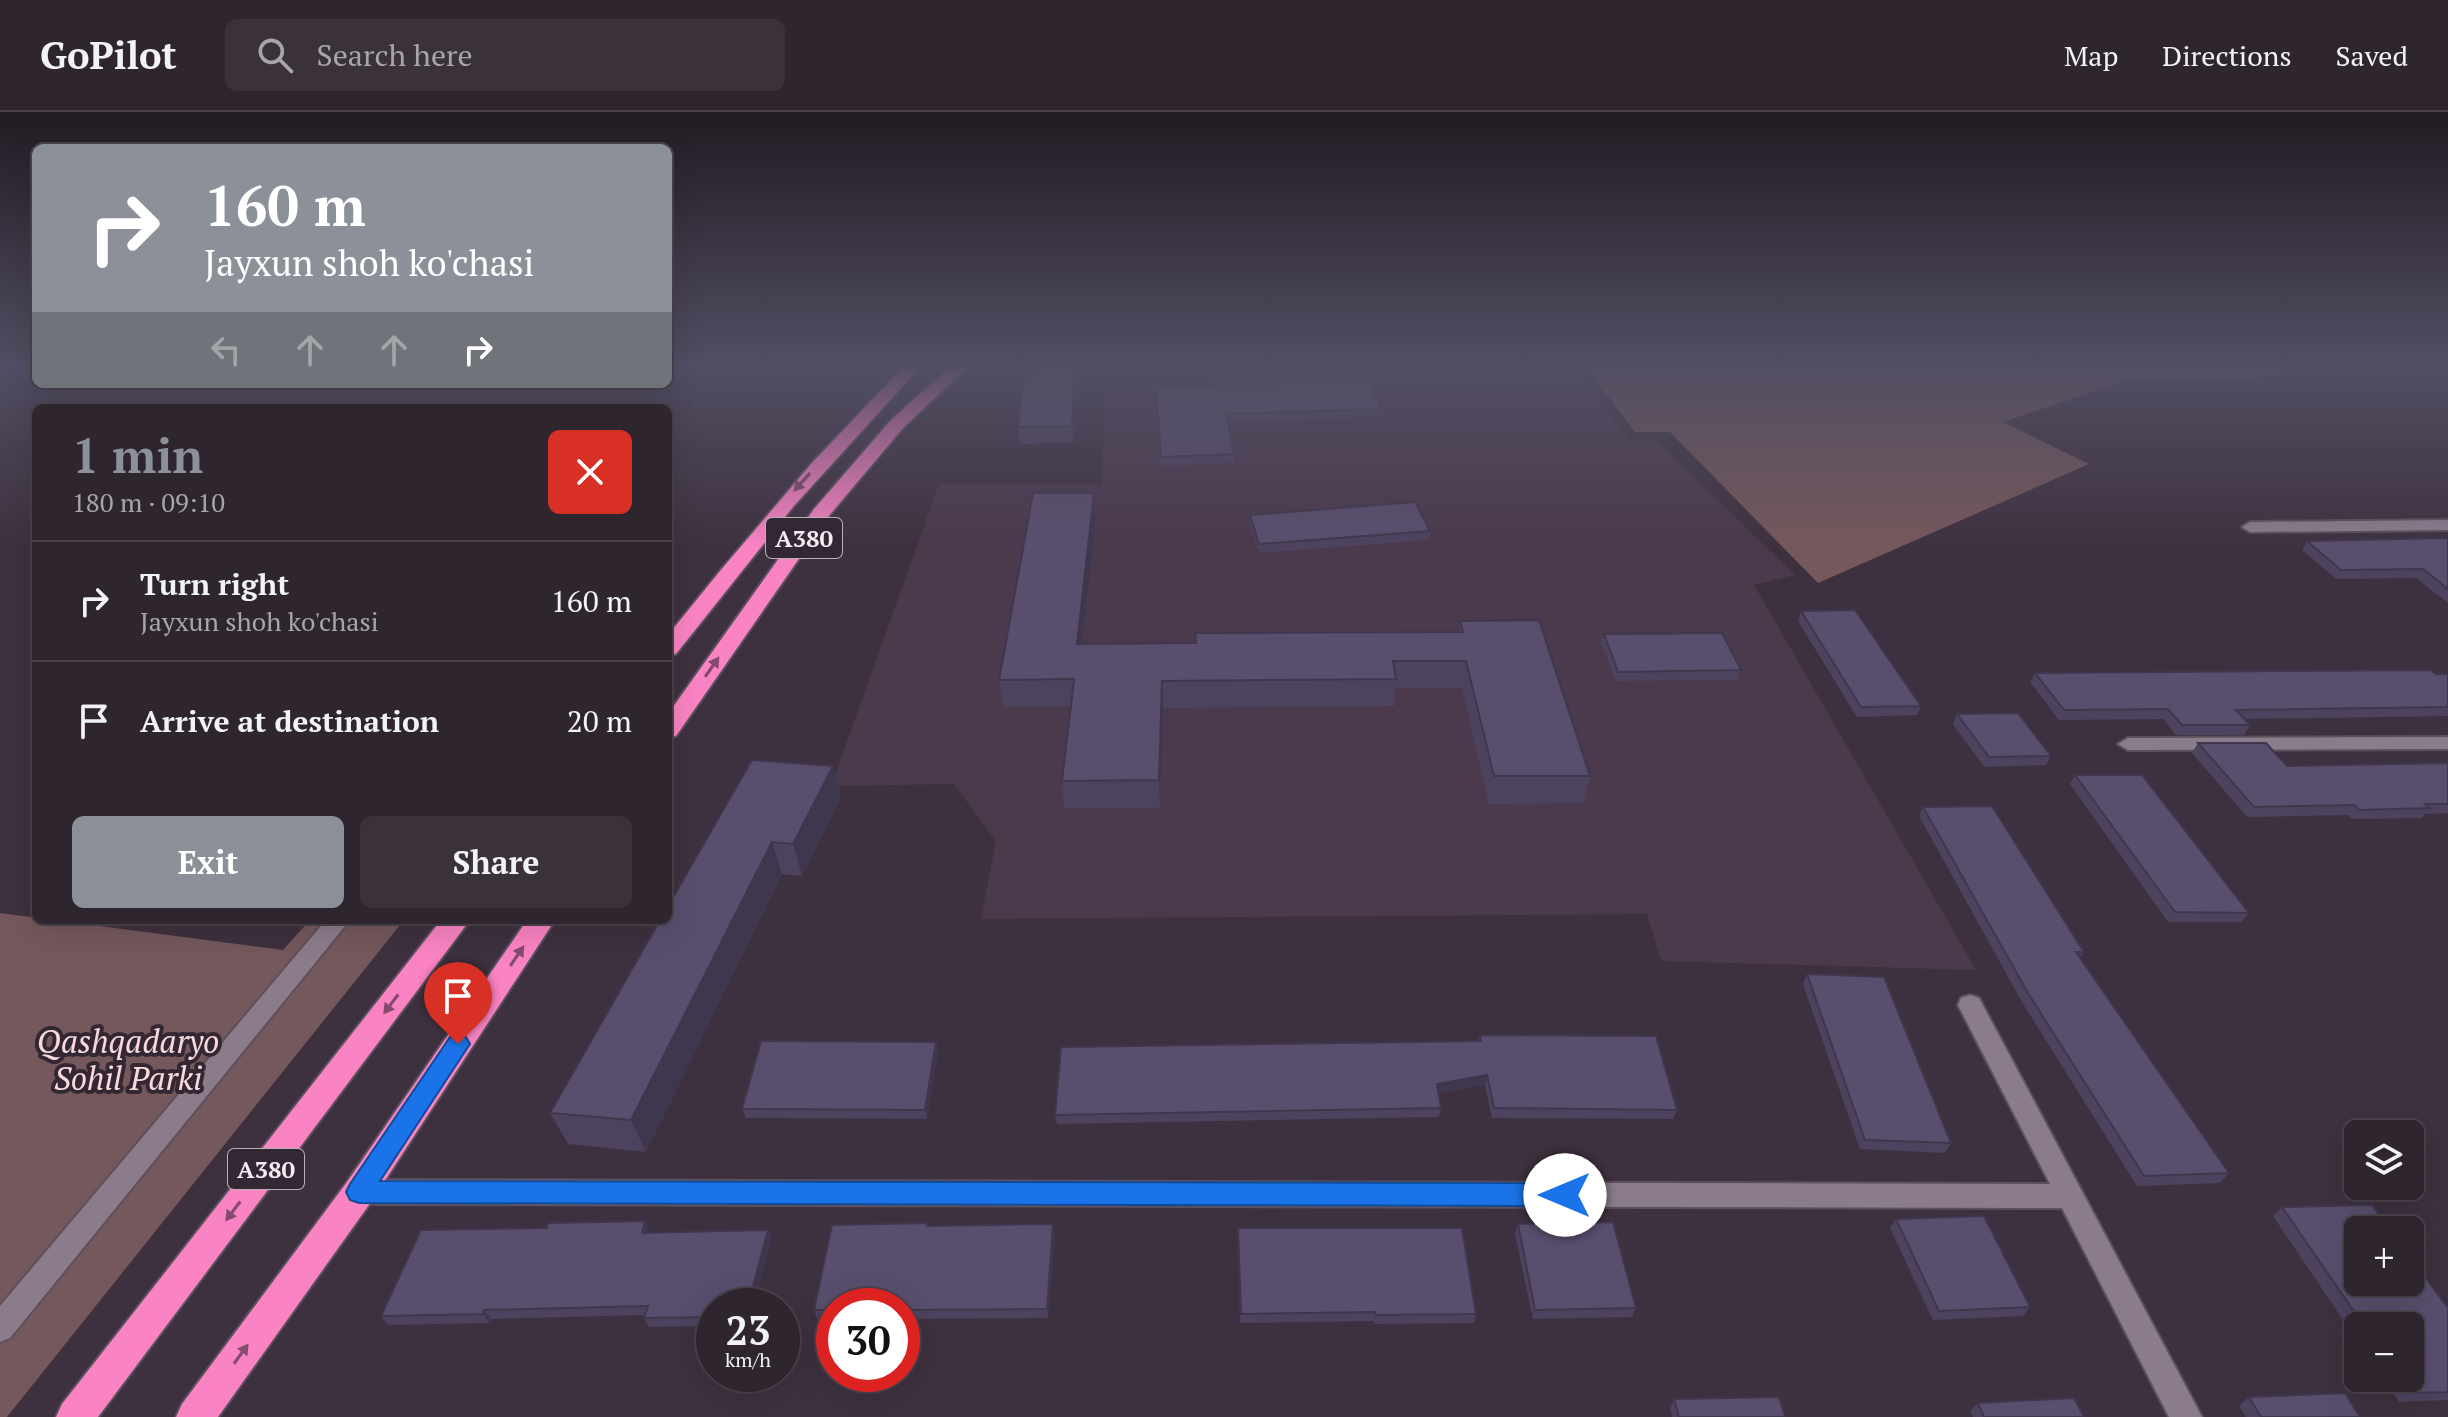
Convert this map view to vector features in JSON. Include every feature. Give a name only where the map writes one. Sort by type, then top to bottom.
[{"type":"highway","name":"A380","points":[[672,644],[782,505],[853,426]]},
{"type":"highway","name":"A380","points":[[672,725],[821,513],[895,426]]},
{"type":"highway","name":"A380","points":[[75,1417],[453,924]]},
{"type":"highway","points":[[195,1417],[359,1192],[538,924]]},
{"type":"street","points":[[2250,527],[2448,525]]},
{"type":"street","points":[[2128,744],[2448,743]]},
{"type":"street","points":[[0,1328],[336,924]]},
{"type":"street","points":[[1970,1005],[2186,1417]]},
{"type":"street","points":[[359,1192],[2069,1196]]},
{"type":"shaded area","points":[[1104,426],[1618,426],[1630,441],[1654,439],[1795,575],[1754,585],[1976,970],[1661,961],[1647,914],[981,919],[996,841],[954,784],[831,786],[939,484],[1102,484]]},
{"type":"green space","points":[[1630,426],[2011,426],[2089,464],[1818,583],[1670,432],[1635,432]]},
{"type":"green space","name":"Qashqadaryo Sohil Parki","points":[[0,913],[32,917],[32,924],[84,924],[283,950],[306,924],[401,924],[7,1417],[0,1417]]},
{"type":"building","points":[[1159,426],[1229,426],[1234,454],[1161,457]]},
{"type":"building","points":[[1033,493],[1094,493],[1077,644],[1196,643],[1195,633],[1463,632],[1460,621],[1539,620],[1590,776],[1494,776],[1466,661],[1393,661],[1396,679],[1162,681],[1159,780],[1062,781],[1074,679],[999,680]]},
{"type":"building","points":[[1415,502],[1430,531],[1259,544],[1250,515]]},
{"type":"building","points":[[2448,538],[2448,589],[2423,569],[2341,570],[2307,541]]},
{"type":"building","points":[[1855,610],[1921,706],[1861,707],[1801,611]]},
{"type":"building","points":[[1722,633],[1741,670],[1618,672],[1604,634]]},
{"type":"building","points":[[2430,670],[2436,674],[2448,674],[2448,707],[2236,710],[2250,725],[2182,725],[2168,709],[2064,710],[2035,673]]},
{"type":"building","points":[[2018,713],[2051,756],[1989,757],[1957,714]]},
{"type":"building","points":[[2198,743],[2266,743],[2287,766],[2448,763],[2448,804],[2425,804],[2430,808],[2359,810],[2355,805],[2254,807]]},
{"type":"building","points":[[752,760],[833,766],[793,844],[772,842],[631,1120],[550,1113],[658,924],[672,924],[672,899]]},
{"type":"building","points":[[2075,775],[2142,775],[2249,913],[2175,912]]},
{"type":"building","points":[[1992,806],[2084,952],[2076,952],[2229,1173],[2144,1176],[2028,993],[1923,807]]},
{"type":"building","points":[[1807,974],[1884,977],[1951,1143],[1865,1140]]},
{"type":"building","points":[[1480,1035],[1656,1036],[1677,1110],[1494,1108],[1487,1075],[1437,1084],[1441,1108],[1055,1115],[1061,1047],[1481,1041]]},
{"type":"building","points":[[761,1041],[936,1042],[925,1110],[742,1109]]},
{"type":"building","points":[[2372,1205],[2380,1216],[2344,1216],[2344,1296],[2424,1296],[2424,1276],[2448,1308],[2448,1392],[2410,1393],[2409,1392],[2424,1392],[2424,1312],[2354,1312],[2282,1207]]},
{"type":"building","points":[[1984,1216],[2030,1307],[1939,1311],[1896,1219]]},
{"type":"building","points":[[645,1221],[642,1233],[768,1230],[753,1288],[696,1288],[696,1317],[644,1318],[648,1306],[381,1316],[421,1230],[547,1228],[548,1223]]},
{"type":"building","points":[[1613,1222],[1636,1308],[1535,1310],[1518,1224]]},
{"type":"building","points":[[1053,1224],[1047,1309],[920,1310],[920,1288],[819,1288],[832,1225]]},
{"type":"building","points":[[1238,1228],[1462,1228],[1476,1314],[1241,1314]]},
{"type":"building","points":[[2345,1393],[2360,1417],[2261,1417],[2249,1397]]},
{"type":"building","points":[[1779,1397],[1785,1417],[1679,1417],[1674,1399]]},
{"type":"building","points":[[2074,1398],[2084,1417],[1984,1417],[1978,1403]]},
{"type":"route","points":[[458,1044],[359,1192],[1565,1195]]}]
